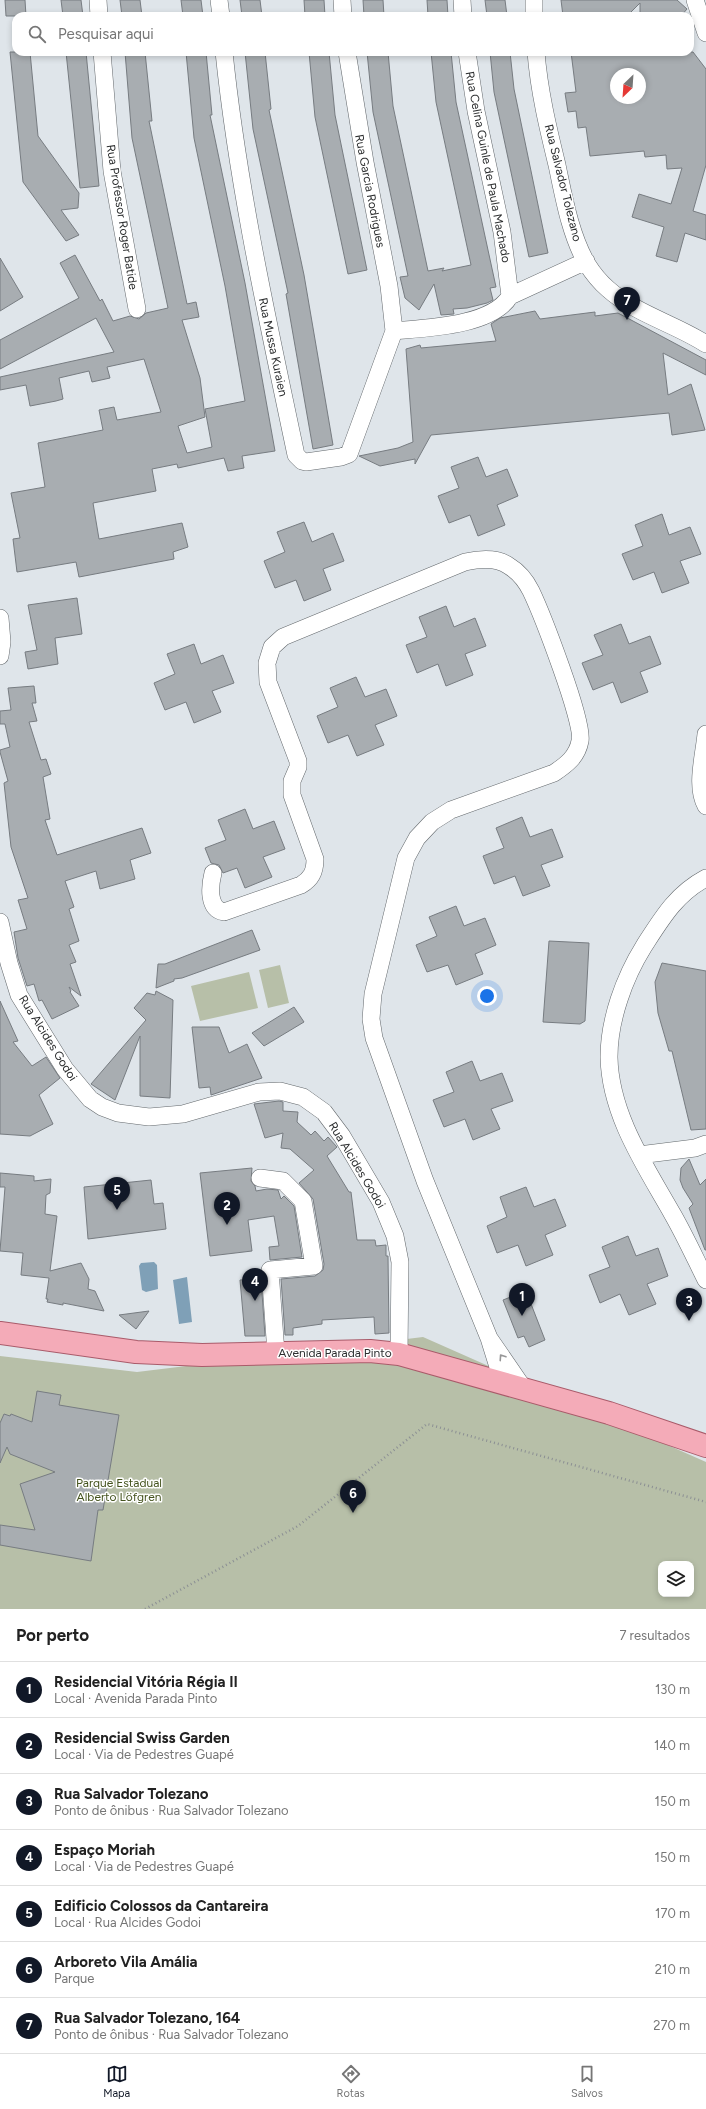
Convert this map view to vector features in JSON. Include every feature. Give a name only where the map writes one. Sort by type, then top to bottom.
[{"type":"main road","name":"Avenida Parada Pinto","points":[[0,1332],[136,1352],[202,1355],[370,1351],[399,1354],[609,1413],[706,1446]]},
{"type":"street","points":[[98,0],[99,12]]},
{"type":"street","points":[[219,0],[220,12]]},
{"type":"street","points":[[342,0],[343,12]]},
{"type":"street","points":[[462,0],[463,12]]},
{"type":"street","points":[[534,0],[534,12]]},
{"type":"street","points":[[695,0],[706,33]]},
{"type":"street","name":"Rua Professor Roger Batide","points":[[102,56],[112,171],[137,309]]},
{"type":"street","name":"Rua Mussa Kuraien","points":[[224,56],[230,111],[258,276],[296,455],[302,461],[341,458],[349,454],[394,330]]},
{"type":"street","name":"Rua Garcia Rodrigues","points":[[348,56],[364,162],[389,286],[394,330]]},
{"type":"street","name":"Rua Celina Guinle de Paula Machado","points":[[468,56],[476,111],[502,232],[510,296]]},
{"type":"street","name":"Rua Salvador Tolezano","points":[[536,56],[542,102],[562,190],[577,244],[586,261],[608,289],[636,308],[699,331],[706,344]]},
{"type":"street","points":[[394,330],[439,327],[477,318],[500,309],[510,296],[586,261]]},
{"type":"street","points":[[213,873],[210,890],[213,904],[215,909],[224,912],[300,885],[308,881],[315,867],[315,859],[291,788],[298,761],[268,682],[268,658],[272,647],[283,636],[465,562],[479,559],[493,560],[509,565],[522,576],[531,590],[543,620],[578,718],[581,740],[577,751],[569,763],[554,773],[450,810],[432,822],[417,838],[406,858],[373,994],[371,1019],[374,1038],[425,1181],[490,1338],[503,1383]]},
{"type":"street","points":[[0,618],[2,642],[0,656]]},
{"type":"street","points":[[706,734],[701,785],[703,800],[706,806]]},
{"type":"street","points":[[706,878],[689,887],[665,913],[638,956],[623,990],[612,1022],[609,1058],[614,1092],[638,1155],[674,1217],[706,1280]]},
{"type":"street","name":"Rua Alcides Godoi","points":[[0,922],[9,963],[19,995],[65,1069],[90,1099],[102,1107],[118,1113],[149,1117],[183,1114],[259,1092],[280,1091],[303,1097],[324,1112],[342,1136],[381,1202],[395,1236],[400,1262],[399,1354]]},
{"type":"street","points":[[638,1155],[695,1148],[706,1144]]},
{"type":"street","points":[[260,1178],[283,1181],[303,1200],[314,1266],[270,1270],[276,1353]]},
{"type":"street","points":[[490,1338],[524,1389]]},
{"type":"path","points":[[145,1609],[177,1594],[298,1526],[427,1424],[706,1502]]},
{"type":"green space","points":[[280,965],[289,1003],[268,1008],[259,970]]},
{"type":"green space","points":[[249,972],[258,1008],[200,1021],[191,986]]},
{"type":"green space","name":"Parque Estadual Alberto Löfgren","points":[[423,1337],[706,1462],[706,1609],[0,1609],[0,1356],[137,1372]]},
{"type":"water","points":[[154,1262],[157,1265],[158,1289],[146,1292],[142,1290],[139,1266],[141,1263]]},
{"type":"water","points":[[187,1277],[192,1322],[179,1324],[173,1280]]},
{"type":"building","points":[[5,0],[25,0],[26,12],[12,12],[12,16],[6,16]]},
{"type":"building","points":[[61,0],[81,0],[82,12],[62,12]]},
{"type":"building","points":[[120,0],[140,0],[142,12],[122,12]]},
{"type":"building","points":[[181,0],[201,0],[202,12],[182,12]]},
{"type":"building","points":[[240,0],[260,0],[262,12],[242,12]]},
{"type":"building","points":[[304,0],[324,0],[325,12],[305,12]]},
{"type":"building","points":[[363,0],[383,0],[384,12],[364,12]]},
{"type":"building","points":[[427,0],[447,0],[448,12],[428,12]]},
{"type":"building","points":[[485,0],[505,0],[506,12],[486,12]]},
{"type":"building","points":[[561,0],[677,0],[687,9],[684,12],[640,12],[640,3],[631,12],[562,12]]},
{"type":"building","points":[[10,52],[12,52],[12,56],[30,56],[38,136],[79,193],[78,208],[61,210],[79,235],[66,241],[23,182]]},
{"type":"building","points":[[694,53],[706,69],[706,165],[693,211],[706,215],[706,240],[685,233],[677,262],[656,256],[664,227],[632,217],[639,194],[671,204],[682,168],[667,169],[666,155],[645,157],[644,151],[590,156],[586,127],[578,128],[576,111],[568,112],[565,93],[576,92],[572,56],[694,56]]},
{"type":"building","points":[[66,56],[86,56],[99,186],[80,188]]},
{"type":"building","points":[[125,56],[145,56],[152,121],[149,121],[187,304],[196,302],[199,317],[182,320],[200,378],[205,417],[178,426],[187,453],[212,447],[205,409],[245,401],[225,286],[194,138],[186,56],[206,56],[212,115],[210,115],[245,283],[275,451],[242,456],[244,468],[228,471],[224,458],[178,468],[177,464],[152,469],[156,491],[93,503],[99,539],[182,523],[188,547],[173,552],[174,559],[79,577],[76,562],[17,572],[13,539],[20,538],[11,493],[45,487],[38,443],[103,430],[99,410],[114,407],[117,420],[161,412],[144,359],[107,367],[110,378],[92,382],[89,371],[59,378],[63,399],[56,401],[30,406],[26,385],[0,390],[0,377],[114,352],[96,318],[0,369],[0,340],[79,298],[60,263],[75,255],[100,301],[102,299],[113,321],[130,316],[139,319],[146,313],[168,308],[132,138]]},
{"type":"building","points":[[245,56],[265,56],[271,109],[269,110],[304,275],[333,445],[313,449],[286,294],[288,293],[253,129]]},
{"type":"building","points":[[309,56],[329,56],[335,115],[367,270],[348,274],[315,117]]},
{"type":"building","points":[[367,56],[388,56],[393,106],[428,271],[444,268],[442,271],[471,265],[436,102],[431,56],[451,56],[456,102],[496,287],[490,288],[493,300],[467,308],[453,309],[454,314],[441,315],[434,284],[419,310],[405,298],[400,277],[408,276],[373,112]]},
{"type":"building","points":[[490,56],[510,56],[514,89],[548,253],[529,257],[494,92]]},
{"type":"building","points":[[0,258],[23,297],[0,311]]},
{"type":"building","points":[[535,311],[540,319],[595,312],[595,316],[618,313],[706,360],[706,375],[663,353],[668,395],[691,384],[705,430],[672,435],[669,413],[431,435],[415,464],[415,459],[380,466],[359,456],[398,448],[413,442],[406,349],[420,345],[421,348],[496,341],[491,324],[500,318]]},
{"type":"building","points":[[478,457],[486,477],[507,469],[518,496],[497,505],[505,525],[478,536],[470,515],[449,523],[438,496],[459,488],[451,467]]},
{"type":"building","points":[[662,514],[669,535],[690,527],[701,554],[680,561],[689,583],[662,593],[654,572],[633,580],[622,554],[643,546],[635,525]]},
{"type":"building","points":[[304,522],[312,542],[333,533],[344,561],[323,569],[331,590],[304,601],[296,580],[275,588],[264,561],[285,552],[277,532]]},
{"type":"building","points":[[77,598],[82,634],[55,638],[58,664],[28,669],[25,652],[37,650],[28,605]]},
{"type":"building","points":[[446,606],[454,627],[475,618],[486,646],[465,654],[473,675],[446,686],[438,664],[417,673],[406,645],[427,637],[419,617]]},
{"type":"building","points":[[621,624],[629,644],[650,636],[661,664],[640,672],[648,692],[621,703],[613,682],[593,690],[582,663],[603,655],[594,635]]},
{"type":"building","points":[[194,644],[201,664],[223,655],[234,683],[212,691],[221,712],[194,723],[186,702],[165,710],[154,683],[175,674],[167,654]]},
{"type":"building","points":[[356,677],[365,697],[386,689],[397,716],[375,725],[384,745],[357,756],[348,735],[328,743],[317,716],[338,707],[330,688]]},
{"type":"building","points":[[34,686],[36,703],[32,703],[37,721],[29,722],[41,760],[46,759],[51,774],[43,777],[50,819],[45,820],[57,855],[142,828],[151,853],[130,860],[135,879],[100,889],[96,871],[65,881],[74,907],[69,909],[79,941],[69,945],[76,962],[70,964],[81,996],[69,987],[70,992],[79,1006],[52,1019],[42,1000],[39,1001],[34,984],[27,986],[18,958],[14,932],[27,929],[18,900],[28,898],[11,847],[4,783],[8,781],[0,752],[0,750],[10,747],[5,724],[0,724],[0,711],[11,710],[8,688]]},
{"type":"building","points":[[245,809],[253,829],[274,821],[285,849],[263,857],[272,877],[245,888],[237,868],[223,873],[219,865],[211,863],[205,848],[226,840],[218,820]]},
{"type":"building","points":[[522,817],[530,837],[552,829],[563,857],[541,865],[550,886],[523,896],[515,876],[494,884],[483,856],[504,848],[496,828]]},
{"type":"building","points":[[456,906],[464,926],[485,918],[496,945],[475,954],[483,974],[456,985],[448,965],[427,972],[416,945],[437,936],[429,917]]},
{"type":"building","points":[[252,930],[260,950],[182,978],[174,979],[174,981],[156,988],[158,964],[165,964]]},
{"type":"building","points":[[549,941],[589,943],[585,1021],[580,1024],[543,1022]]},
{"type":"building","points":[[662,963],[706,971],[706,1129],[691,1130],[672,1051],[669,1051],[658,1013],[655,982]]},
{"type":"building","points":[[156,991],[173,1000],[170,1098],[140,1096],[140,1036],[115,1100],[91,1084],[146,1020],[134,1008],[147,993],[155,995]]},
{"type":"building","points":[[0,1001],[18,1041],[13,1042],[32,1066],[46,1057],[60,1078],[39,1095],[53,1124],[30,1136],[0,1134]]},
{"type":"building","points":[[294,1007],[304,1022],[264,1046],[252,1033]]},
{"type":"building","points":[[192,1027],[219,1027],[229,1053],[247,1044],[262,1078],[211,1095],[210,1087],[199,1088]]},
{"type":"building","points":[[472,1061],[480,1081],[502,1073],[513,1101],[491,1109],[500,1129],[473,1140],[465,1119],[444,1127],[433,1100],[454,1092],[446,1072]]},
{"type":"building","points":[[279,1101],[283,1102],[283,1111],[298,1112],[297,1122],[311,1135],[315,1131],[324,1141],[328,1137],[337,1147],[327,1156],[349,1192],[351,1192],[357,1240],[375,1240],[376,1246],[386,1245],[386,1256],[388,1256],[389,1333],[375,1334],[374,1317],[322,1320],[322,1324],[293,1328],[293,1335],[285,1335],[281,1279],[315,1276],[323,1270],[324,1264],[313,1199],[299,1183],[314,1170],[290,1149],[281,1148],[283,1133],[265,1138],[254,1104]]},
{"type":"building","points":[[689,1159],[700,1185],[706,1179],[706,1250],[689,1208],[693,1204],[680,1180],[681,1168]]},
{"type":"building","points":[[252,1168],[251,1181],[255,1186],[256,1191],[267,1189],[278,1190],[281,1199],[284,1196],[294,1206],[302,1257],[270,1260],[269,1247],[279,1246],[274,1216],[248,1220],[252,1251],[210,1256],[200,1173]]},
{"type":"building","points":[[0,1173],[34,1176],[34,1181],[51,1179],[50,1193],[46,1195],[45,1214],[57,1216],[50,1271],[81,1263],[89,1279],[88,1289],[95,1291],[104,1311],[63,1303],[63,1305],[47,1302],[48,1299],[46,1299],[49,1278],[21,1275],[23,1253],[0,1251],[5,1187],[0,1187]]},
{"type":"building","points":[[151,1180],[154,1204],[163,1203],[166,1229],[88,1239],[84,1187]]},
{"type":"building","points":[[526,1187],[534,1207],[555,1199],[566,1226],[545,1235],[553,1255],[526,1266],[518,1245],[497,1253],[487,1226],[507,1217],[500,1197]]},
{"type":"building","points":[[628,1236],[636,1256],[658,1248],[668,1276],[647,1284],[656,1304],[629,1315],[620,1294],[600,1303],[589,1275],[610,1267],[602,1247]]},
{"type":"building","points":[[261,1279],[265,1336],[245,1336],[240,1280]]},
{"type":"building","points":[[526,1291],[545,1340],[529,1347],[524,1336],[518,1338],[503,1300]]},
{"type":"building","points":[[149,1311],[136,1329],[119,1315]]},
{"type":"building","points":[[37,1391],[61,1395],[59,1405],[119,1415],[103,1510],[98,1510],[91,1561],[0,1545],[0,1525],[35,1530],[20,1484],[55,1472],[10,1454],[7,1447],[0,1463],[0,1423],[4,1414],[10,1416],[11,1414],[32,1422]]},
{"type":"place","name":"Rua Salvador Tolezano, 164","points":[[627,320]]},
{"type":"place","name":"Edificio Colossos da Cantareira","points":[[117,1210]]},
{"type":"place","name":"Residencial Swiss Garden","points":[[227,1225]]},
{"type":"place","name":"Espaço Moriah","points":[[255,1301]]},
{"type":"place","name":"Residencial Vitória Régia II","points":[[522,1316]]},
{"type":"place","name":"Rua Salvador Tolezano","points":[[689,1321]]},
{"type":"place","name":"Arboreto Vila Amália","points":[[353,1513]]}]
